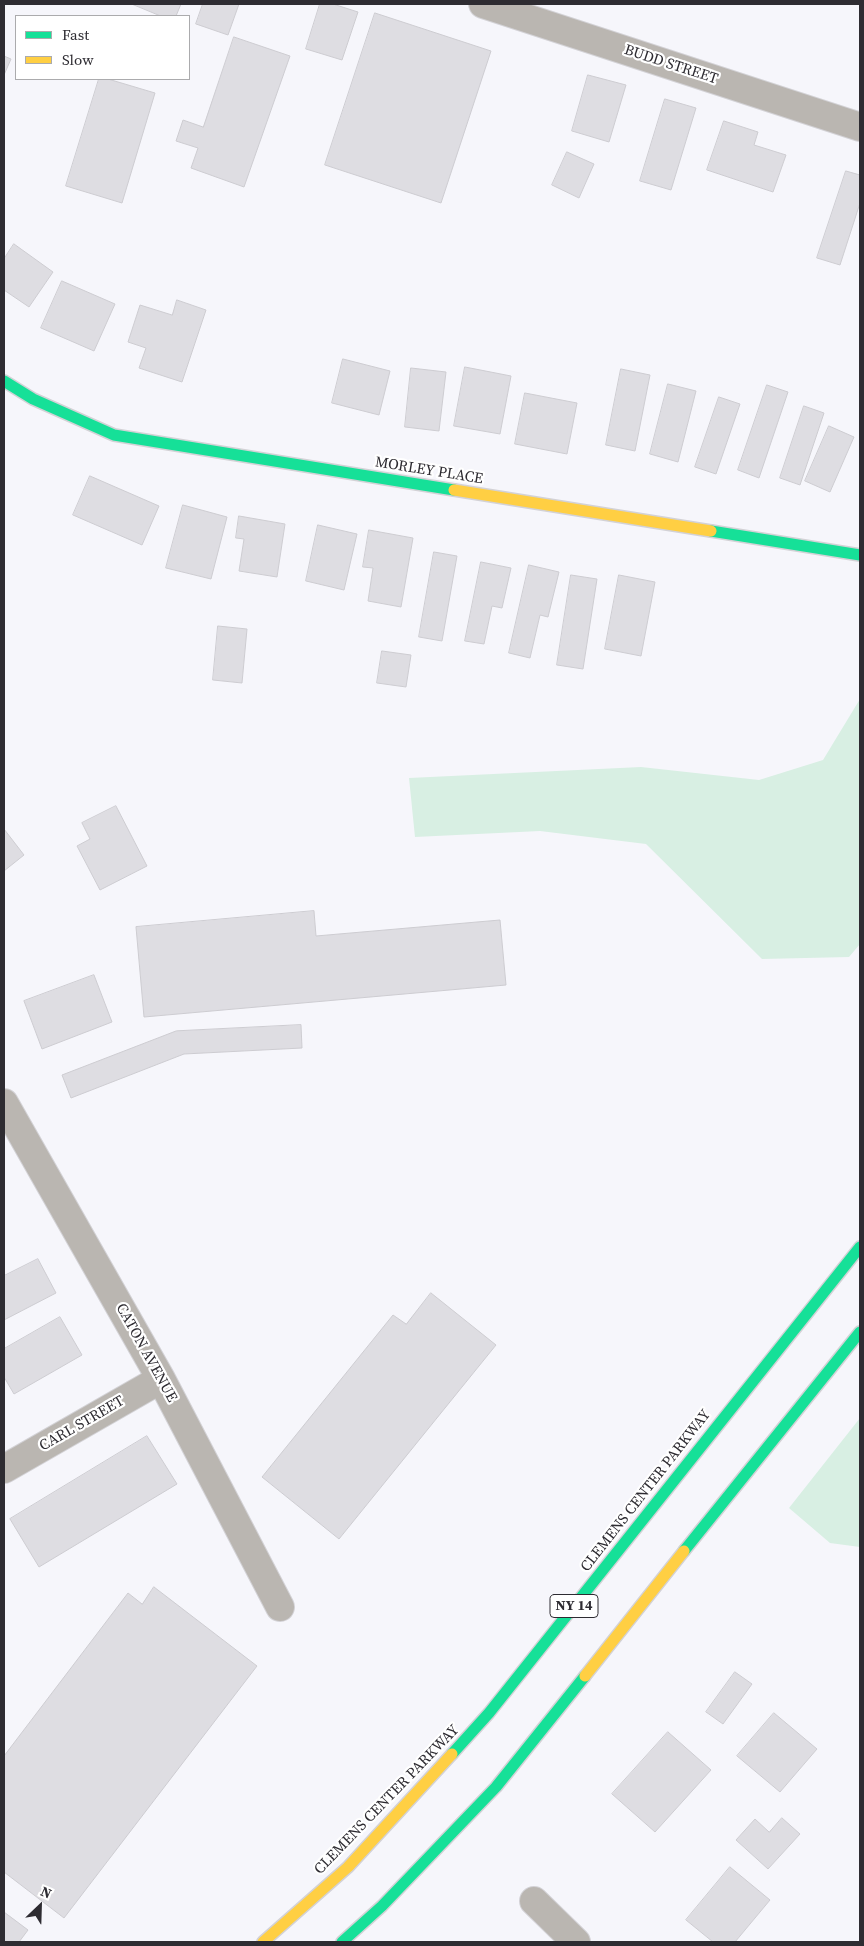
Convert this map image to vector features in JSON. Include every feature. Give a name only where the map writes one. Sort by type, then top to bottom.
[{"type":"main road","name":"MORLEY PLACE","points":[[4,381],[33,399],[114,435],[860,555]]},
{"type":"main road","name":"CLEMENS CENTER PARKWAY","points":[[263,1942],[348,1867],[489,1714],[860,1247]]},
{"type":"main road","points":[[342,1942],[382,1906],[496,1787],[860,1332]]},
{"type":"street","name":"BUDD STREET","points":[[483,4],[860,126]]},
{"type":"street","name":"CATON AVENUE","points":[[4,1103],[161,1379],[280,1607]]},
{"type":"street","name":"CARL STREET","points":[[4,1469],[161,1379]]},
{"type":"street","points":[[534,1901],[576,1942]]},
{"type":"green space","points":[[860,699],[860,944],[849,957],[762,959],[646,844],[540,831],[415,837],[409,778],[641,767],[759,780],[823,760]]},
{"type":"green space","points":[[860,1418],[860,1547],[830,1543],[789,1508]]},
{"type":"building","points":[[132,4],[181,4],[176,15],[159,15]]},
{"type":"building","points":[[203,4],[239,4],[228,35],[196,24]]},
{"type":"building","points":[[320,4],[333,4],[358,12],[342,60],[306,49]]},
{"type":"building","points":[[375,13],[491,51],[441,203],[325,165]]},
{"type":"building","points":[[234,37],[290,56],[244,187],[191,168],[198,148],[176,141],[183,120],[203,127]]},
{"type":"building","points":[[4,56],[11,59],[4,75]]},
{"type":"building","points":[[588,75],[626,85],[609,142],[572,131]]},
{"type":"building","points":[[99,80],[111,80],[155,93],[122,203],[66,186]]},
{"type":"building","points":[[665,99],[696,108],[671,190],[640,181]]},
{"type":"building","points":[[724,121],[758,132],[754,145],[786,155],[773,192],[707,170]]},
{"type":"building","points":[[567,152],[594,164],[579,198],[552,185]]},
{"type":"building","points":[[846,171],[860,175],[860,203],[840,265],[817,258]]},
{"type":"building","points":[[14,244],[53,272],[29,307],[4,290],[4,259]]},
{"type":"building","points":[[62,281],[115,304],[94,351],[41,328]]},
{"type":"building","points":[[177,300],[206,310],[182,382],[139,368],[146,348],[128,342],[140,305],[172,315]]},
{"type":"building","points":[[343,359],[390,371],[379,415],[332,403]]},
{"type":"building","points":[[465,367],[511,376],[500,434],[454,426]]},
{"type":"building","points":[[411,368],[446,372],[439,431],[405,427]]},
{"type":"building","points":[[621,369],[650,375],[635,451],[606,445]]},
{"type":"building","points":[[668,384],[696,391],[678,462],[650,454]]},
{"type":"building","points":[[767,385],[788,392],[759,478],[738,470]]},
{"type":"building","points":[[525,393],[577,403],[567,454],[515,444]]},
{"type":"building","points":[[719,397],[740,404],[716,474],[695,467]]},
{"type":"building","points":[[804,406],[824,413],[800,485],[780,478]]},
{"type":"building","points":[[829,426],[854,437],[830,492],[805,481]]},
{"type":"building","points":[[90,476],[159,506],[142,545],[73,515]]},
{"type":"building","points":[[183,505],[227,517],[211,579],[166,568]]},
{"type":"building","points":[[239,516],[285,524],[277,577],[239,571],[244,539],[236,538]]},
{"type":"building","points":[[318,525],[357,534],[344,590],[306,581]]},
{"type":"building","points":[[369,530],[413,538],[401,607],[368,601],[373,568],[363,567]]},
{"type":"building","points":[[434,552],[457,556],[442,641],[419,637]]},
{"type":"building","points":[[481,562],[511,568],[502,608],[492,606],[484,644],[465,641]]},
{"type":"building","points":[[529,565],[559,572],[548,617],[540,615],[530,658],[509,653]]},
{"type":"building","points":[[571,575],[597,579],[583,669],[557,665]]},
{"type":"building","points":[[619,575],[655,582],[641,656],[605,649]]},
{"type":"building","points":[[218,626],[247,629],[242,683],[213,680]]},
{"type":"building","points":[[382,651],[411,655],[406,687],[377,683]]},
{"type":"building","points":[[116,806],[147,866],[100,890],[77,846],[90,839],[82,823]]},
{"type":"building","points":[[4,829],[24,855],[4,871]]},
{"type":"building","points":[[314,911],[316,936],[500,920],[506,985],[144,1017],[136,927]]},
{"type":"building","points":[[94,975],[112,1022],[42,1049],[24,1001]]},
{"type":"building","points":[[301,1025],[302,1048],[184,1054],[71,1098],[62,1075],[176,1031]]},
{"type":"building","points":[[38,1259],[56,1293],[4,1320],[4,1276]]},
{"type":"building","points":[[431,1293],[496,1345],[339,1539],[262,1477],[393,1315],[406,1324]]},
{"type":"building","points":[[60,1317],[82,1355],[14,1394],[4,1377],[4,1349]]},
{"type":"building","points":[[147,1436],[177,1484],[39,1567],[10,1519]]},
{"type":"building","points":[[154,1587],[257,1666],[64,1918],[4,1872],[4,1756],[128,1593],[142,1604]]},
{"type":"building","points":[[735,1672],[752,1684],[723,1724],[706,1712]]},
{"type":"building","points":[[774,1713],[817,1749],[780,1792],[737,1756]]},
{"type":"building","points":[[668,1732],[711,1770],[655,1832],[612,1794]]},
{"type":"building","points":[[782,1818],[800,1834],[768,1869],[736,1840],[755,1819],[769,1832]]},
{"type":"building","points":[[730,1867],[770,1900],[735,1942],[713,1942],[686,1920]]},
{"type":"building","points":[[4,1912],[28,1930],[19,1942],[4,1942]]},
{"type":"traffic: fast","points":[[4,381],[33,399],[114,435],[454,490]]},
{"type":"traffic: fast","points":[[711,531],[860,555]]},
{"type":"traffic: fast","points":[[452,1754],[489,1713],[860,1247]]},
{"type":"traffic: fast","points":[[684,1551],[860,1332]]},
{"type":"traffic: fast","points":[[342,1942],[382,1906],[496,1787],[585,1676]]},
{"type":"traffic: slow","points":[[454,490],[711,531]]},
{"type":"traffic: slow","points":[[585,1676],[684,1551]]},
{"type":"traffic: slow","points":[[263,1942],[348,1867],[452,1754]]}]
